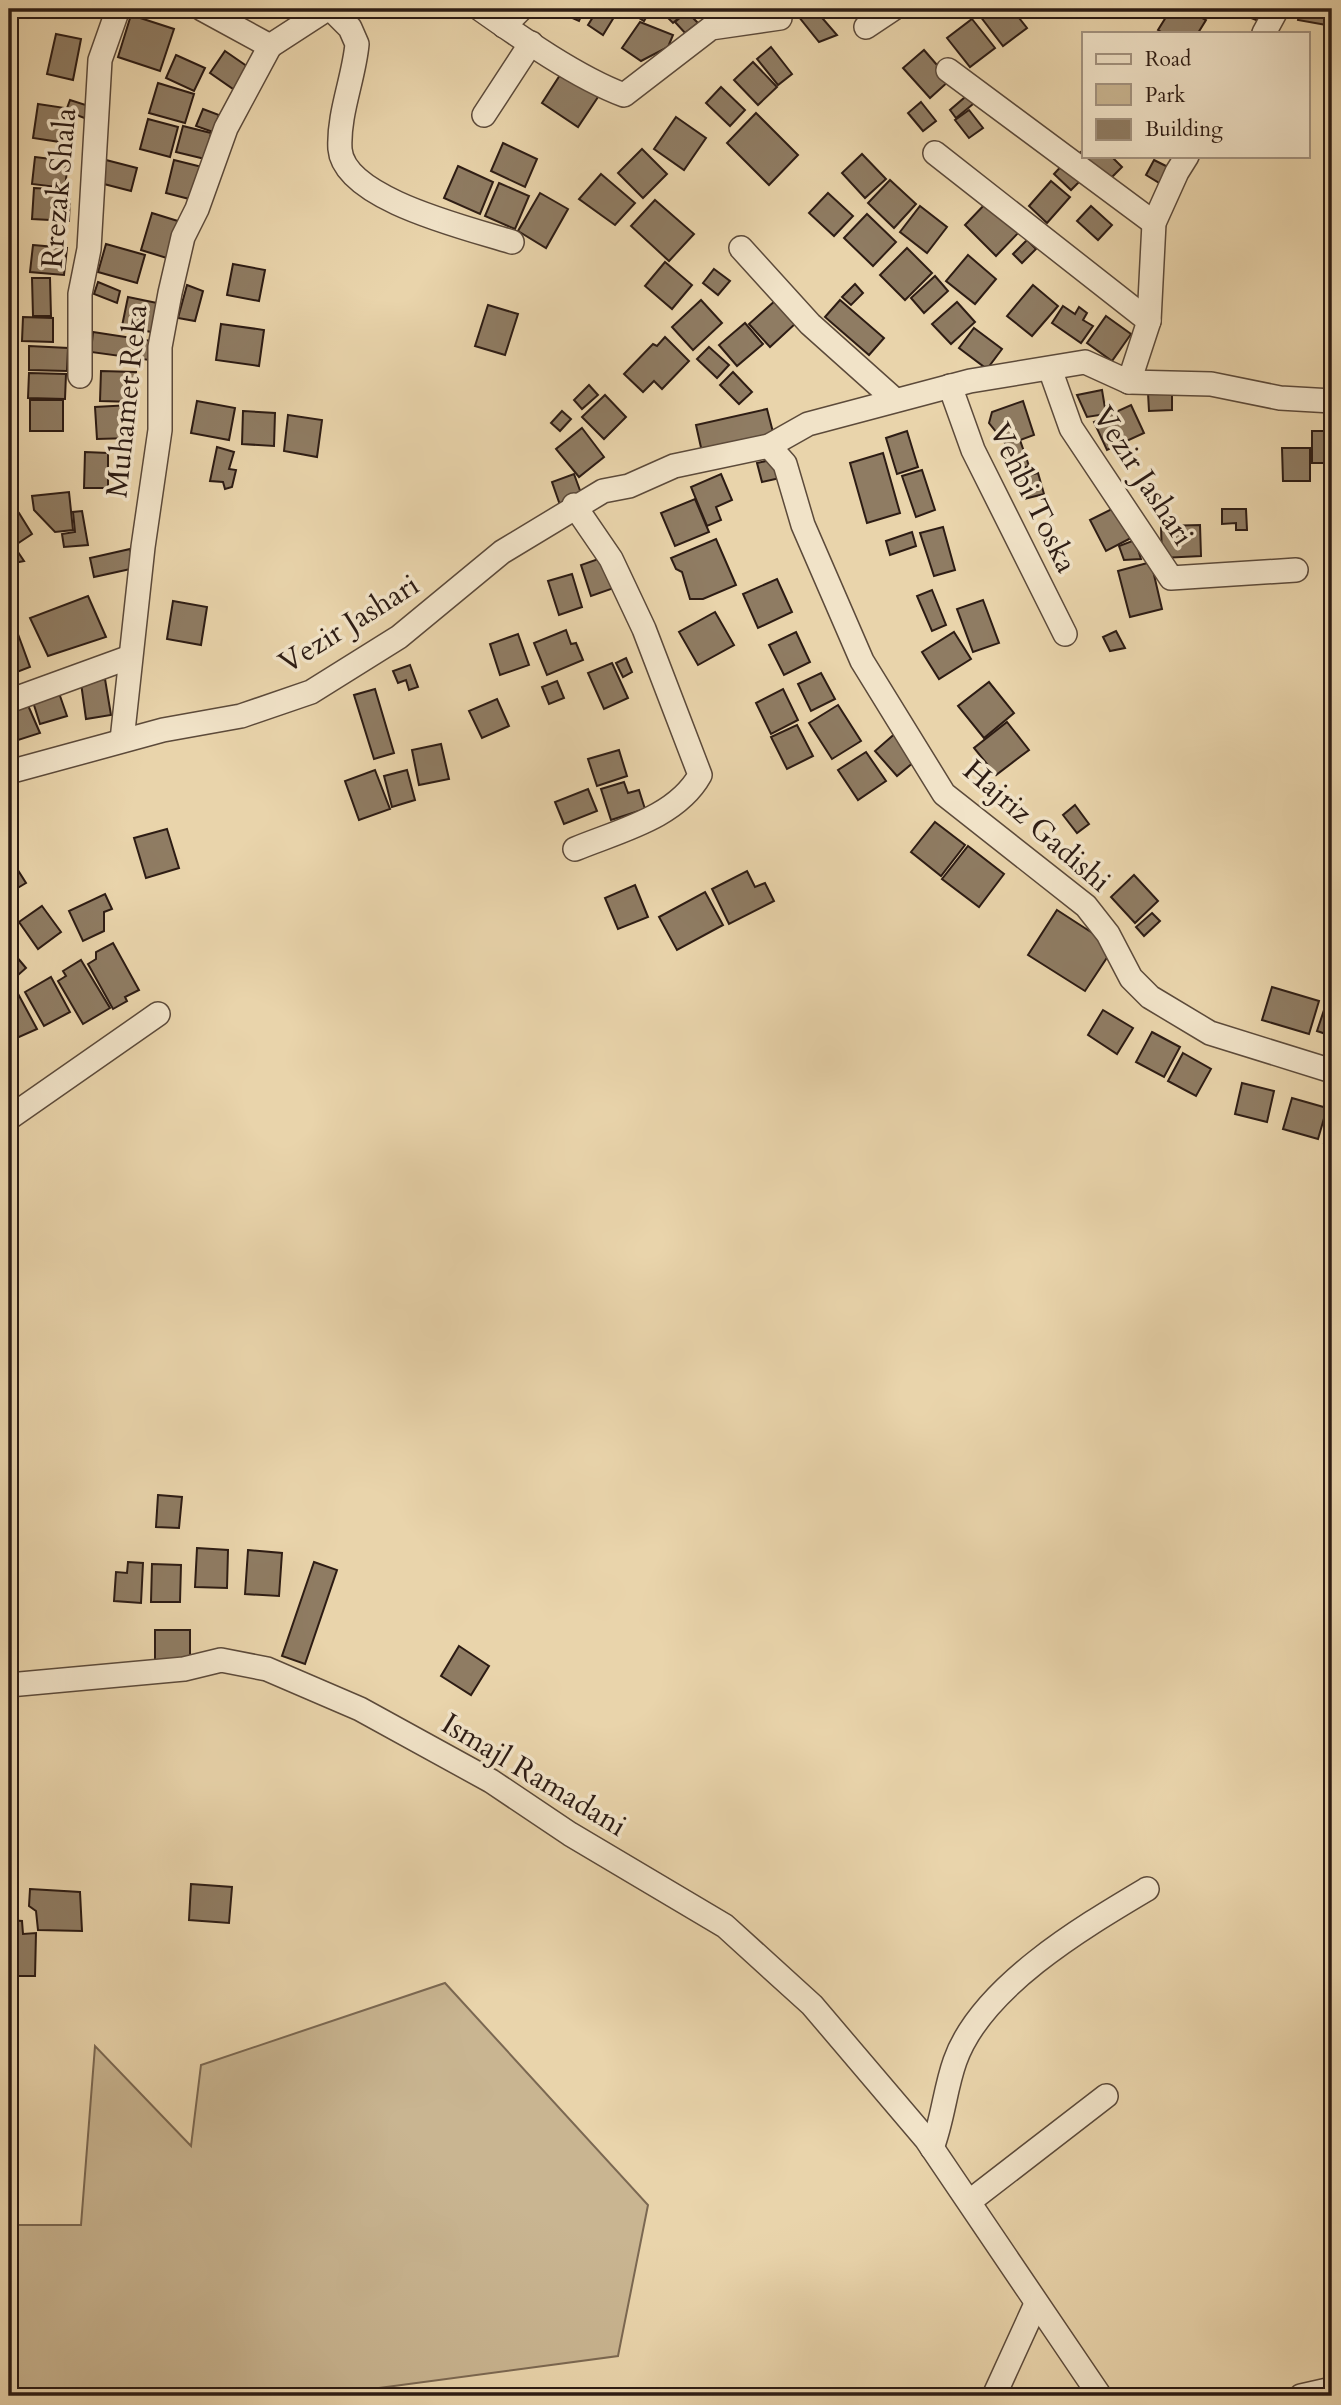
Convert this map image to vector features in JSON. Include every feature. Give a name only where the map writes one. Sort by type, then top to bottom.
[{"type":"street","name":"Rrezak Shala","points":[[80,376],[80,294],[89,249],[100,60],[118,9]]},
{"type":"street","points":[[202,9],[229,15],[270,46],[329,9],[350,28],[357,44],[340,150],[348,168],[402,207],[512,242]]},
{"type":"street","points":[[480,9],[609,90],[624,95],[711,28],[780,19]]},
{"type":"street","points":[[504,26],[521,9]]},
{"type":"street","points":[[866,27],[893,9]]},
{"type":"street","points":[[1265,32],[1277,9]]},
{"type":"street","points":[[484,115],[531,43]]},
{"type":"street","name":"Muhamet Reka","points":[[122,740],[130,657],[160,430],[160,347],[170,293],[183,237],[197,209],[226,128],[270,46]]},
{"type":"street","points":[[948,70],[1154,223]]},
{"type":"street","points":[[935,153],[1149,321]]},
{"type":"street","name":"Vezir Jashari","points":[[9,772],[122,740],[241,716],[311,692],[399,637],[502,552],[574,505],[603,491],[629,486],[674,466],[769,446],[808,424],[950,386],[1085,362],[1129,382],[1149,321],[1154,223],[1186,158]]},
{"type":"street","points":[[741,247],[810,324],[895,400]]},
{"type":"street","name":"Vezir Jashari","points":[[1050,369],[1071,428],[1171,578],[1296,570]]},
{"type":"street","points":[[1129,382],[1211,384],[1280,398],[1332,401]]},
{"type":"street","name":"Vehbi Toska","points":[[950,386],[972,450],[1065,634]]},
{"type":"street","name":"Hajriz Gadishi","points":[[769,446],[785,464],[803,524],[862,661],[944,794],[1086,906],[1108,934],[1131,978],[1162,1005],[1210,1033],[1332,1071]]},
{"type":"street","points":[[574,505],[611,559],[639,618],[700,775],[690,793],[671,808],[575,849]]},
{"type":"street","points":[[9,701],[130,657]]},
{"type":"street","points":[[9,1118],[158,1014]]},
{"type":"street","name":"Ismajl Ramadani","points":[[9,1685],[184,1669],[221,1660],[267,1669],[360,1709],[491,1781],[570,1834],[725,1927],[812,2005],[863,2061],[970,2201],[1036,2304],[1100,2396]]},
{"type":"street","points":[[932,2148],[943,2118],[955,2061],[970,2031],[1036,1962],[1088,1924],[1147,1889]]},
{"type":"street","points":[[970,2201],[1106,2096]]},
{"type":"street","points":[[995,2396],[1036,2304]]},
{"type":"street","points":[[1301,2396],[1332,2389]]},
{"type":"green space","points":[[445,1983],[648,2205],[618,2356],[319,2396],[9,2396],[9,2225],[81,2225],[95,2046],[191,2146],[201,2065]]},
{"type":"building","points":[[552,9],[584,9],[579,21]]},
{"type":"building","points":[[598,9],[619,9],[603,35],[588,25]]},
{"type":"building","points":[[625,9],[651,9],[644,21]]},
{"type":"building","points":[[659,9],[686,9],[688,10],[673,23]]},
{"type":"building","points":[[989,9],[1012,9],[1027,28],[1003,46],[980,16]]},
{"type":"building","points":[[1171,9],[1186,9],[1206,20],[1199,32],[1158,30]]},
{"type":"building","points":[[1249,9],[1266,9],[1261,22],[1246,16]]},
{"type":"building","points":[[1300,9],[1332,9],[1332,26],[1298,20]]},
{"type":"building","points":[[687,12],[698,23],[685,33],[675,22]]},
{"type":"building","points":[[817,12],[837,35],[819,42],[799,17]]},
{"type":"building","points":[[131,15],[174,29],[160,71],[118,57]]},
{"type":"building","points":[[972,19],[995,48],[970,67],[947,38]]},
{"type":"building","points":[[640,22],[673,35],[668,47],[641,61],[622,48]]},
{"type":"building","points":[[56,34],[81,39],[73,80],[47,74]]},
{"type":"building","points":[[771,47],[792,74],[778,85],[757,59]]},
{"type":"building","points":[[924,50],[950,80],[930,98],[903,68]]},
{"type":"building","points":[[225,51],[251,69],[236,91],[210,73]]},
{"type":"building","points":[[176,55],[205,68],[194,91],[166,78]]},
{"type":"building","points":[[753,62],[777,87],[758,105],[734,80]]},
{"type":"building","points":[[562,72],[598,97],[578,127],[542,103]]},
{"type":"building","points":[[158,83],[194,94],[185,123],[149,113]]},
{"type":"building","points":[[721,87],[745,110],[730,126],[706,103]]},
{"type":"building","points":[[971,92],[978,100],[956,118],[950,110]]},
{"type":"building","points":[[70,100],[92,107],[87,119],[66,111]]},
{"type":"building","points":[[921,102],[936,121],[923,131],[908,113]]},
{"type":"building","points":[[38,104],[65,108],[60,142],[33,138]]},
{"type":"building","points":[[203,109],[219,115],[213,132],[196,126]]},
{"type":"building","points":[[969,110],[983,128],[969,138],[955,120]]},
{"type":"building","points":[[756,113],[798,155],[769,185],[727,143]]},
{"type":"building","points":[[676,117],[706,138],[684,170],[654,149]]},
{"type":"building","points":[[148,119],[178,127],[170,157],[140,149]]},
{"type":"building","points":[[183,126],[211,133],[205,159],[176,152]]},
{"type":"building","points":[[503,143],[537,159],[525,187],[491,171]]},
{"type":"building","points":[[642,149],[667,174],[643,198],[618,173]]},
{"type":"building","points":[[862,154],[886,179],[865,198],[842,173]]},
{"type":"building","points":[[35,157],[68,161],[65,188],[32,184]]},
{"type":"building","points":[[1085,158],[1113,158],[1122,167],[1109,180]]},
{"type":"building","points":[[106,160],[137,168],[131,191],[100,183]]},
{"type":"building","points":[[174,160],[206,168],[197,201],[166,193]]},
{"type":"building","points":[[1154,160],[1170,168],[1161,184],[1146,175]]},
{"type":"building","points":[[1066,161],[1083,178],[1071,190],[1054,174]]},
{"type":"building","points":[[458,166],[493,182],[480,214],[444,198]]},
{"type":"building","points":[[601,174],[635,203],[615,225],[579,199]]},
{"type":"building","points":[[890,180],[916,204],[894,228],[868,203]]},
{"type":"building","points":[[1051,181],[1070,197],[1047,223],[1029,206]]},
{"type":"building","points":[[499,183],[529,196],[515,229],[485,216]]},
{"type":"building","points":[[34,188],[70,190],[69,221],[32,219]]},
{"type":"building","points":[[540,193],[568,209],[546,248],[518,231]]},
{"type":"building","points":[[828,193],[853,216],[834,236],[809,213]]},
{"type":"building","points":[[655,200],[694,234],[669,261],[631,226]]},
{"type":"building","points":[[988,201],[1020,231],[996,256],[965,225]]},
{"type":"building","points":[[920,206],[947,227],[927,253],[900,232]]},
{"type":"building","points":[[1091,206],[1112,225],[1098,240],[1077,221]]},
{"type":"building","points":[[152,213],[181,222],[170,259],[141,250]]},
{"type":"building","points":[[867,214],[896,242],[873,266],[844,238]]},
{"type":"building","points":[[1027,240],[1036,249],[1022,263],[1013,254]]},
{"type":"building","points":[[106,244],[145,255],[137,283],[98,272]]},
{"type":"building","points":[[33,245],[67,248],[64,275],[30,272]]},
{"type":"building","points":[[907,248],[932,273],[905,300],[880,275]]},
{"type":"building","points":[[968,255],[996,279],[975,304],[946,281]]},
{"type":"building","points":[[665,262],[692,285],[672,309],[645,286]]},
{"type":"building","points":[[233,264],[265,270],[259,301],[227,295]]},
{"type":"building","points":[[714,269],[730,281],[718,295],[703,283]]},
{"type":"building","points":[[935,276],[948,291],[924,313],[911,298]]},
{"type":"building","points":[[32,278],[50,278],[51,316],[33,316]]},
{"type":"building","points":[[98,282],[120,291],[117,303],[94,294]]},
{"type":"building","points":[[855,284],[863,293],[851,305],[842,297]]},
{"type":"building","points":[[187,285],[203,291],[195,321],[178,318]]},
{"type":"building","points":[[1033,285],[1058,306],[1032,336],[1007,316]]},
{"type":"building","points":[[128,297],[162,304],[156,333],[122,326]]},
{"type":"building","points":[[701,300],[722,323],[693,350],[672,327]]},
{"type":"building","points":[[776,300],[796,323],[770,347],[749,324]]},
{"type":"building","points":[[840,300],[884,338],[869,355],[825,317]]},
{"type":"building","points":[[957,302],[975,322],[951,344],[932,324]]},
{"type":"building","points":[[488,305],[518,314],[505,355],[475,346]]},
{"type":"building","points":[[1063,306],[1075,314],[1079,307],[1087,313],[1083,320],[1093,326],[1081,343],[1052,323]]},
{"type":"building","points":[[1106,316],[1131,334],[1112,361],[1087,343]]},
{"type":"building","points":[[23,317],[53,318],[53,342],[22,341]]},
{"type":"building","points":[[745,323],[763,344],[737,366],[719,345]]},
{"type":"building","points":[[221,324],[264,330],[259,366],[216,360]]},
{"type":"building","points":[[974,328],[1002,349],[987,369],[959,348]]},
{"type":"building","points":[[93,332],[152,341],[149,360],[91,352]]},
{"type":"building","points":[[665,337],[689,361],[662,389],[654,381],[643,392],[624,374],[653,344],[657,346]]},
{"type":"building","points":[[29,346],[68,348],[67,371],[29,370]]},
{"type":"building","points":[[709,347],[729,365],[717,378],[697,359]]},
{"type":"building","points":[[101,371],[136,372],[135,402],[100,401]]},
{"type":"building","points":[[733,372],[752,392],[739,404],[720,385]]},
{"type":"building","points":[[29,373],[66,374],[65,399],[28,398]]},
{"type":"building","points":[[589,385],[598,395],[582,409],[574,400]]},
{"type":"building","points":[[1102,390],[1106,414],[1087,417],[1077,395]]},
{"type":"building","points":[[1148,393],[1172,393],[1172,410],[1149,411]]},
{"type":"building","points":[[605,395],[626,417],[604,439],[582,417]]},
{"type":"building","points":[[30,400],[63,400],[63,431],[30,431]]},
{"type":"building","points":[[197,401],[235,408],[229,440],[191,433]]},
{"type":"building","points":[[1023,401],[1034,435],[1020,440],[1029,466],[1019,469],[1013,453],[989,423],[992,412]]},
{"type":"building","points":[[131,405],[132,438],[97,439],[95,407]]},
{"type":"building","points":[[1131,405],[1144,433],[1107,450],[1094,422]]},
{"type":"building","points":[[767,409],[774,436],[702,452],[696,425]]},
{"type":"building","points":[[243,411],[275,413],[274,446],[242,444]]},
{"type":"building","points":[[562,411],[571,419],[560,431],[551,423]]},
{"type":"building","points":[[288,415],[322,420],[317,457],[284,451]]},
{"type":"building","points":[[582,428],[604,457],[579,477],[556,449]]},
{"type":"building","points":[[907,431],[918,467],[897,474],[886,438]]},
{"type":"building","points":[[1312,431],[1332,431],[1332,463],[1312,463]]},
{"type":"building","points":[[217,447],[234,452],[229,469],[236,470],[232,487],[225,489],[223,482],[210,481]]},
{"type":"building","points":[[1282,448],[1310,448],[1310,481],[1283,481]]},
{"type":"building","points":[[85,452],[108,453],[108,488],[84,488]]},
{"type":"building","points":[[883,453],[900,513],[867,523],[850,463]]},
{"type":"building","points":[[775,459],[780,478],[762,482],[757,463]]},
{"type":"building","points":[[922,470],[935,510],[916,517],[902,476]]},
{"type":"building","points":[[1038,473],[1044,494],[1024,499],[1018,478]]},
{"type":"building","points":[[574,474],[582,496],[560,505],[552,482]]},
{"type":"building","points":[[721,474],[732,500],[716,507],[721,520],[707,526],[691,487]]},
{"type":"building","points":[[69,492],[73,530],[55,532],[34,510],[32,496]]},
{"type":"building","points":[[695,499],[709,532],[675,546],[661,513]]},
{"type":"building","points":[[1116,507],[1131,538],[1106,551],[1090,520]]},
{"type":"building","points":[[1222,509],[1246,509],[1247,530],[1236,530],[1236,523],[1222,524]]},
{"type":"building","points":[[82,511],[88,545],[64,547],[62,534],[75,532],[73,512]]},
{"type":"building","points":[[19,513],[32,534],[14,546],[24,561],[9,564],[9,516]]},
{"type":"building","points":[[1200,525],[1201,556],[1162,558],[1161,526]]},
{"type":"building","points":[[943,527],[955,570],[934,576],[920,533]]},
{"type":"building","points":[[912,532],[916,546],[890,555],[886,541]]},
{"type":"building","points":[[716,539],[736,585],[703,599],[690,599],[682,572],[676,569],[671,558]]},
{"type":"building","points":[[1135,540],[1141,559],[1124,560],[1119,546]]},
{"type":"building","points":[[130,549],[135,568],[94,577],[90,558]]},
{"type":"building","points":[[604,557],[614,588],[591,596],[581,565]]},
{"type":"building","points":[[1151,562],[1162,609],[1130,617],[1118,571]]},
{"type":"building","points":[[572,574],[582,607],[559,615],[548,581]]},
{"type":"building","points":[[777,579],[792,612],[758,628],[743,594]]},
{"type":"building","points":[[932,590],[946,625],[932,631],[917,596]]},
{"type":"building","points":[[88,596],[106,637],[48,656],[30,618]]},
{"type":"building","points":[[983,600],[999,643],[973,652],[957,609]]},
{"type":"building","points":[[173,601],[207,607],[201,645],[167,639]]},
{"type":"building","points":[[715,612],[734,645],[698,665],[679,632]]},
{"type":"building","points":[[15,626],[30,667],[9,675],[9,628]]},
{"type":"building","points":[[566,630],[571,644],[576,643],[583,660],[547,675],[534,643]]},
{"type":"building","points":[[1116,631],[1125,648],[1110,651],[1103,637]]},
{"type":"building","points":[[796,632],[810,662],[784,675],[769,645]]},
{"type":"building","points":[[954,632],[971,659],[939,679],[922,652]]},
{"type":"building","points":[[518,634],[529,665],[500,675],[490,644]]},
{"type":"building","points":[[626,658],[632,672],[623,677],[616,663]]},
{"type":"building","points":[[612,663],[628,698],[604,709],[588,673]]},
{"type":"building","points":[[410,665],[418,687],[409,690],[406,680],[398,683],[393,671]]},
{"type":"building","points":[[821,673],[835,699],[811,711],[798,684]]},
{"type":"building","points":[[105,679],[111,715],[86,719],[81,683]]},
{"type":"building","points":[[557,681],[564,698],[549,704],[542,687]]},
{"type":"building","points":[[989,682],[1014,713],[984,738],[958,706]]},
{"type":"building","points":[[375,689],[394,753],[374,759],[354,695]]},
{"type":"building","points":[[783,689],[798,720],[771,734],[756,703]]},
{"type":"building","points":[[59,693],[67,716],[40,724],[33,702]]},
{"type":"building","points":[[497,699],[509,726],[482,738],[469,711]]},
{"type":"building","points":[[27,703],[40,733],[9,743],[9,709]]},
{"type":"building","points":[[838,705],[861,741],[832,759],[809,723]]},
{"type":"building","points":[[1007,722],[1029,750],[996,775],[974,748]]},
{"type":"building","points":[[797,725],[813,756],[787,769],[771,737]]},
{"type":"building","points":[[898,731],[920,757],[897,776],[875,751]]},
{"type":"building","points":[[441,744],[449,779],[419,785],[412,750]]},
{"type":"building","points":[[619,750],[627,776],[597,786],[588,759]]},
{"type":"building","points":[[866,752],[886,781],[858,800],[838,770]]},
{"type":"building","points":[[375,770],[390,809],[359,820],[345,781]]},
{"type":"building","points":[[407,770],[415,800],[392,807],[384,776]]},
{"type":"building","points":[[624,782],[628,793],[639,790],[645,809],[611,820],[601,789]]},
{"type":"building","points":[[588,789],[597,811],[564,824],[555,802]]},
{"type":"building","points":[[1075,805],[1089,824],[1077,833],[1063,815]]},
{"type":"building","points":[[935,822],[965,845],[941,876],[911,852]]},
{"type":"building","points":[[167,829],[179,868],[146,878],[134,838]]},
{"type":"building","points":[[968,846],[1004,874],[979,907],[942,879]]},
{"type":"building","points":[[9,856],[26,883],[9,893]]},
{"type":"building","points":[[747,871],[755,887],[765,883],[774,901],[729,924],[712,889]]},
{"type":"building","points":[[1134,875],[1158,901],[1135,923],[1111,897]]},
{"type":"building","points":[[635,885],[648,917],[618,929],[605,898]]},
{"type":"building","points":[[705,892],[723,925],[677,950],[659,917]]},
{"type":"building","points":[[105,894],[112,909],[104,912],[104,931],[83,941],[69,911]]},
{"type":"building","points":[[42,906],[61,932],[38,949],[19,922]]},
{"type":"building","points":[[1057,910],[1114,947],[1085,991],[1028,955]]},
{"type":"building","points":[[1152,913],[1160,921],[1144,936],[1136,927]]},
{"type":"building","points":[[113,943],[139,990],[125,997],[127,1001],[113,1009],[88,964],[96,959],[96,952]]},
{"type":"building","points":[[9,950],[26,968],[9,983]]},
{"type":"building","points":[[81,960],[110,1008],[83,1024],[58,981],[66,976],[63,971]]},
{"type":"building","points":[[51,977],[70,1012],[44,1026],[25,992]]},
{"type":"building","points":[[1272,987],[1319,1001],[1309,1034],[1262,1020]]},
{"type":"building","points":[[16,990],[37,1029],[10,1041],[9,993]]},
{"type":"building","points":[[1327,1001],[1332,1003],[1332,1036],[1317,1031]]},
{"type":"building","points":[[1103,1010],[1133,1028],[1117,1054],[1088,1035]]},
{"type":"building","points":[[1152,1032],[1180,1047],[1164,1077],[1136,1062]]},
{"type":"building","points":[[1183,1053],[1211,1069],[1196,1096],[1168,1081]]},
{"type":"building","points":[[1242,1083],[1274,1091],[1267,1122],[1235,1114]]},
{"type":"building","points":[[1292,1098],[1327,1108],[1318,1139],[1283,1129]]},
{"type":"building","points":[[1332,1114],[1332,1146],[1324,1143]]},
{"type":"building","points":[[158,1495],[182,1497],[179,1528],[156,1527]]},
{"type":"building","points":[[197,1548],[228,1550],[227,1588],[195,1587]]},
{"type":"building","points":[[248,1550],[282,1553],[279,1596],[245,1594]]},
{"type":"building","points":[[128,1562],[143,1563],[141,1603],[114,1601],[116,1572],[127,1573]]},
{"type":"building","points":[[314,1562],[337,1570],[305,1664],[282,1656]]},
{"type":"building","points":[[152,1564],[181,1565],[180,1602],[151,1602]]},
{"type":"building","points":[[155,1630],[190,1630],[190,1665],[155,1665]]},
{"type":"building","points":[[459,1646],[489,1666],[471,1695],[441,1676]]},
{"type":"building","points":[[191,1884],[232,1887],[229,1923],[189,1920]]},
{"type":"building","points":[[30,1889],[80,1892],[82,1931],[38,1930],[36,1911],[29,1906]]},
{"type":"building","points":[[9,1920],[22,1921],[23,1934],[36,1933],[35,1976],[9,1976]]}]
